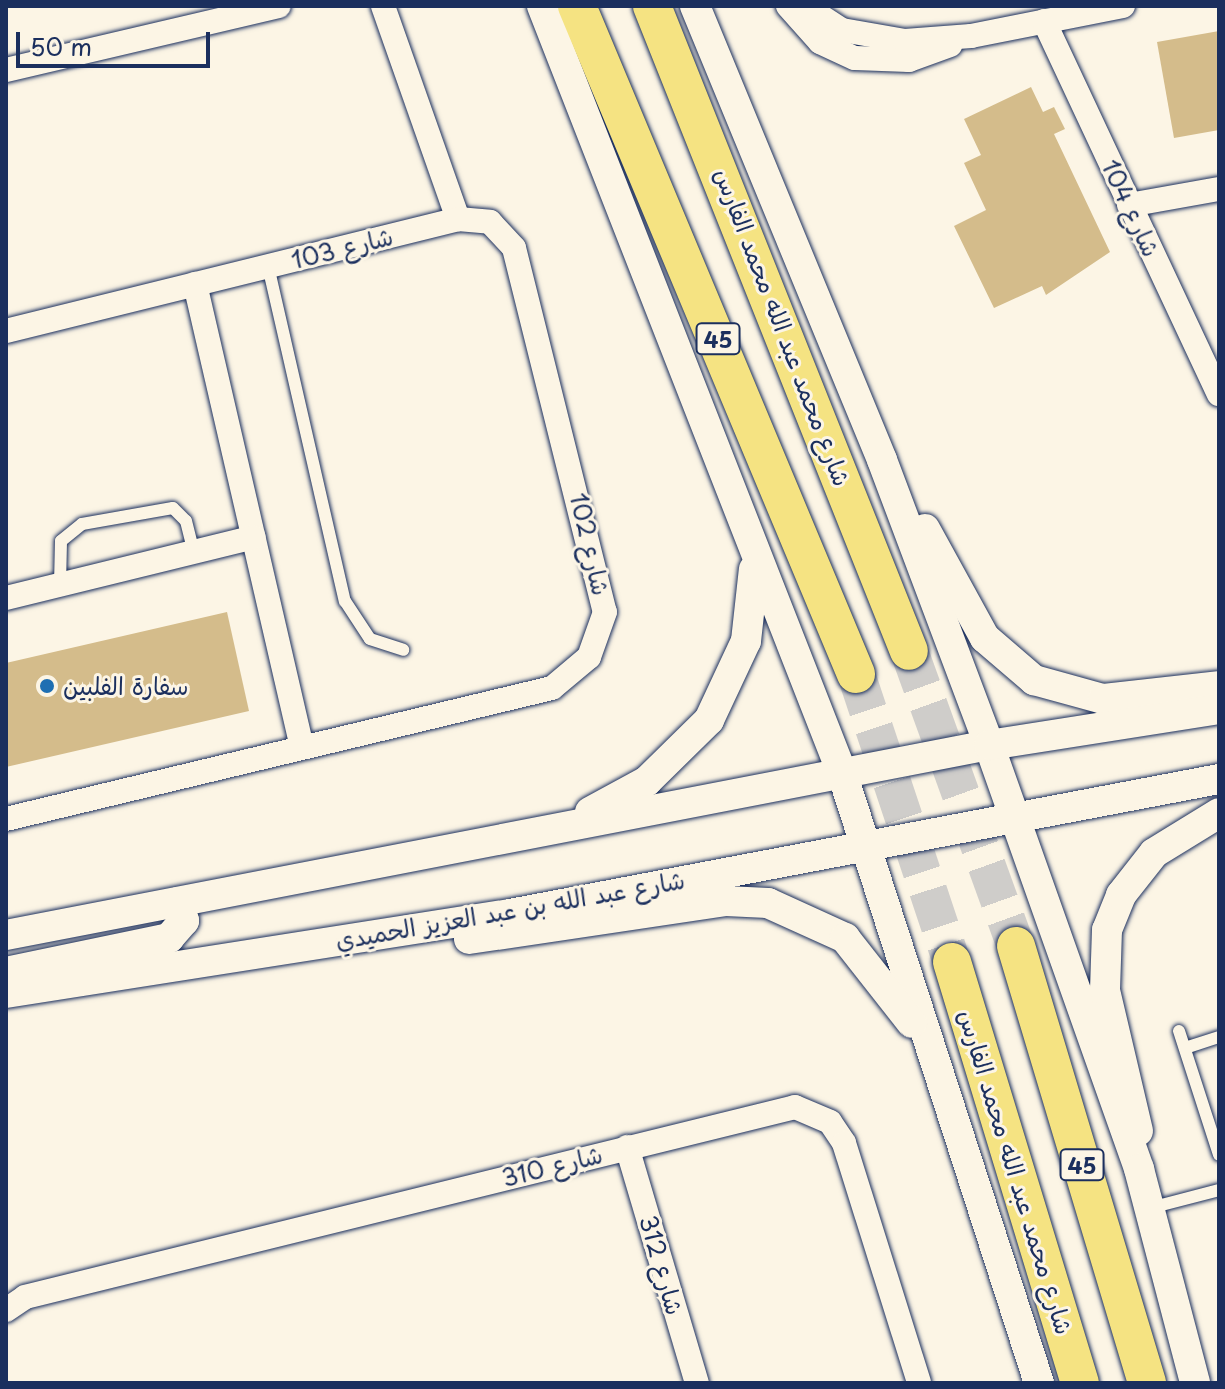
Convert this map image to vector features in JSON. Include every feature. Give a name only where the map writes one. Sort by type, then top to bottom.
[{"type":"main road","name":"45","points":[[577,6],[856,674]]},
{"type":"main road","name":"شارع محمد عبد الله محمد الفارس","points":[[652,6],[909,651]]},
{"type":"main road","name":"45","points":[[1016,946],[1147,1383]]},
{"type":"main road","name":"شارع محمد عبد الله محمد الفارس","points":[[952,962],[1080,1383]]},
{"type":"street","points":[[6,70],[279,6]]},
{"type":"street","points":[[383,6],[458,219]]},
{"type":"street","points":[[542,6],[753,555],[842,773],[1039,1383]]},
{"type":"street","points":[[695,6],[882,460],[989,745],[1139,1169],[1195,1383]]},
{"type":"street","points":[[788,6],[820,42],[873,62],[909,60],[971,36],[1123,6]]},
{"type":"street","points":[[805,6],[862,36],[971,36]]},
{"type":"street","name":"شارع 104","points":[[1044,21],[1219,394]]},
{"type":"street","points":[[1129,205],[1219,189]]},
{"type":"street","name":"شارع 103","points":[[6,331],[458,219]]},
{"type":"street","name":"شارع 102","points":[[6,819],[552,688],[573,675],[600,635],[603,588],[514,248],[490,222],[458,219]]},
{"type":"street","points":[[195,284],[302,747]]},
{"type":"street","points":[[882,460],[961,602],[1016,668],[1056,690],[1103,699],[1219,686]]},
{"type":"street","points":[[6,598],[254,537]]},
{"type":"street","points":[[549,831],[647,781],[709,720],[746,641],[753,555]]},
{"type":"street","points":[[6,935],[989,745],[1219,709]]},
{"type":"street","name":"شارع عبد الله بن عبد العزيز الحميدي","points":[[6,993],[359,938],[1219,779]]},
{"type":"street","points":[[1139,1169],[1134,1094],[1105,990],[1107,930],[1121,895],[1154,853],[1219,813]]},
{"type":"street","points":[[359,938],[470,939],[747,901],[809,916],[861,952],[934,1057]]},
{"type":"street","points":[[6,972],[169,938],[184,921],[178,902]]},
{"type":"street","name":"شارع 310","points":[[6,1310],[25,1297],[783,1108],[808,1110],[830,1122],[887,1262],[919,1383]]},
{"type":"street","name":"شارع 312","points":[[627,1147],[692,1382]]},
{"type":"lane","points":[[268,266],[345,601],[370,639],[403,650]]},
{"type":"lane","points":[[60,585],[57,550],[82,524],[173,508],[186,521],[194,552]]},
{"type":"lane","points":[[1179,1031],[1214,1122],[1219,1155]]},
{"type":"lane","points":[[1185,1048],[1219,1037]]},
{"type":"lane","points":[[1150,1208],[1219,1190]]},
{"type":"building","points":[[1219,31],[1219,130],[1174,138],[1157,42]]},
{"type":"building","points":[[1031,87],[1043,112],[1054,107],[1065,129],[1054,134],[1110,252],[1046,295],[1042,286],[994,308],[954,226],[986,210],[964,163],[981,155],[964,119]]},
{"type":"building","points":[[227,612],[249,711],[6,767],[6,663]]},
{"type":"tunnel","points":[[909,651],[1016,946]]},
{"type":"tunnel","points":[[856,674],[952,962]]},
{"type":"place","name":"سفارة الفلبين","points":[[47,686]]}]
